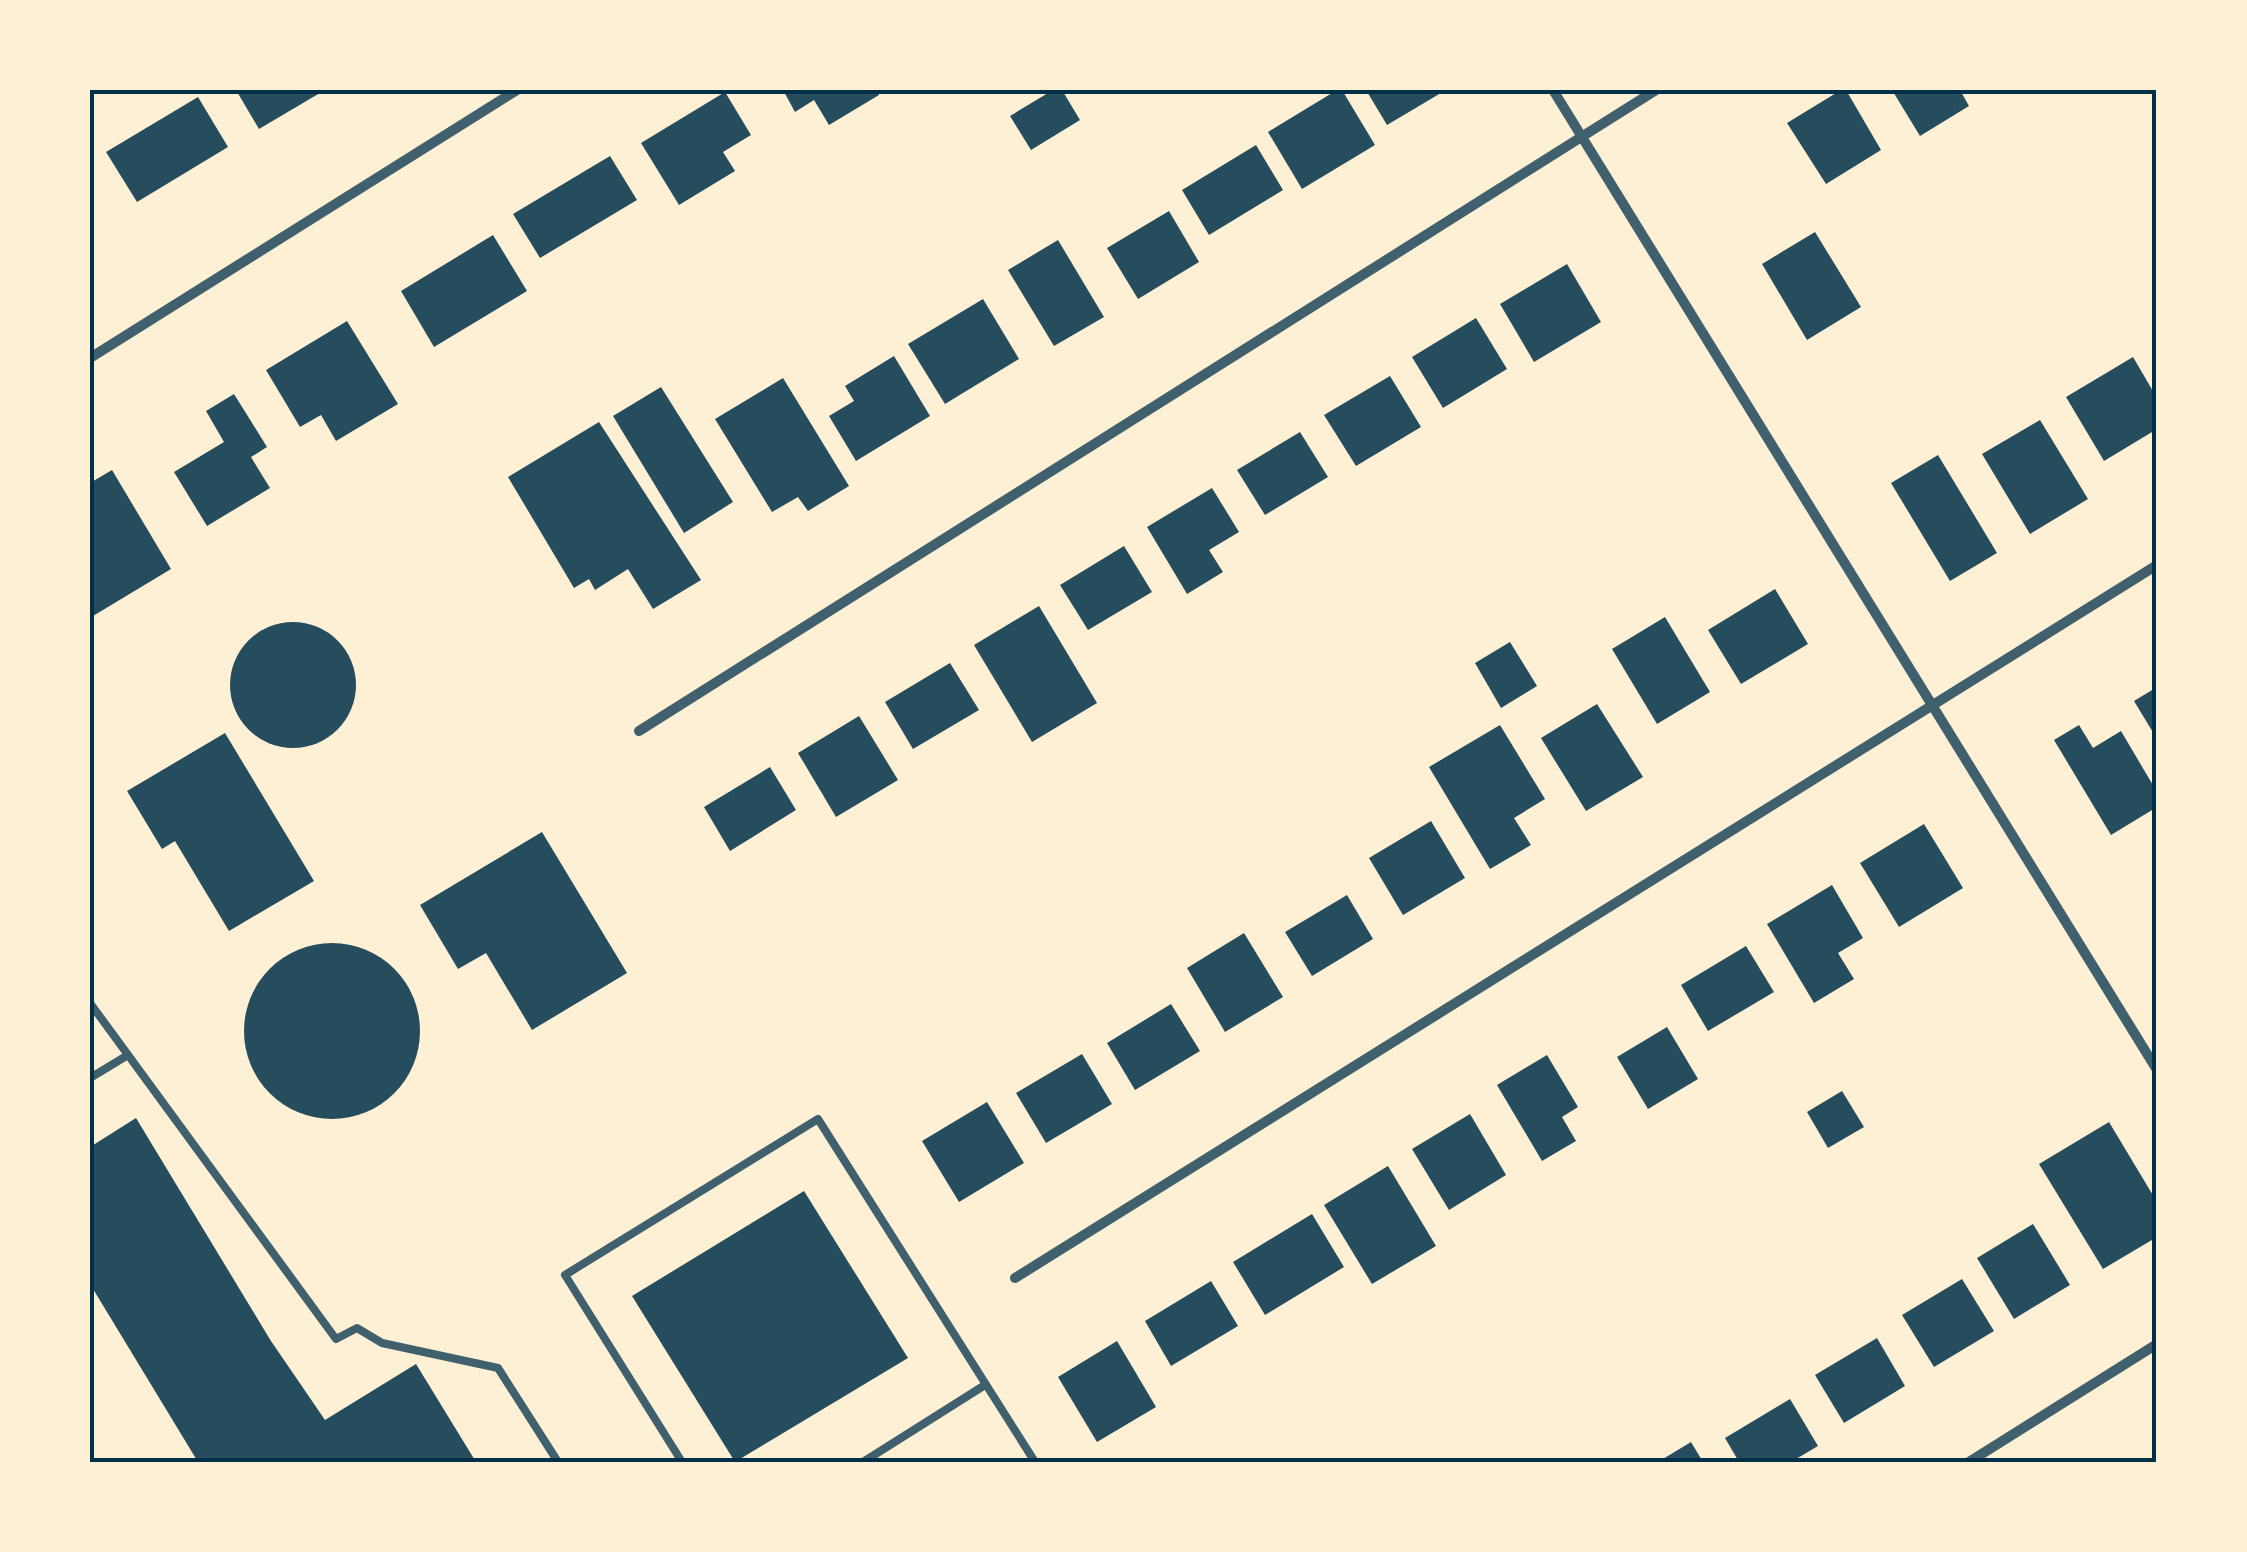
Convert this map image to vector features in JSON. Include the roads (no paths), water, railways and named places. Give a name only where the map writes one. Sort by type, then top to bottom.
[{"type":"street","points":[[90,358],[517,90]]},
{"type":"street","points":[[1554,90],[2157,1070]]},
{"type":"street","points":[[640,730],[1656,90]]},
{"type":"street","points":[[1015,1278],[2157,565]]},
{"type":"street","points":[[1968,1462],[2157,1344]]},
{"type":"lane","points":[[90,1003],[336,1339],[357,1328],[382,1344],[498,1368],[558,1462]]},
{"type":"lane","points":[[90,1078],[128,1055]]},
{"type":"lane","points":[[682,1462],[565,1275],[818,1119],[1035,1462]]},
{"type":"lane","points":[[863,1462],[985,1385]]}]
